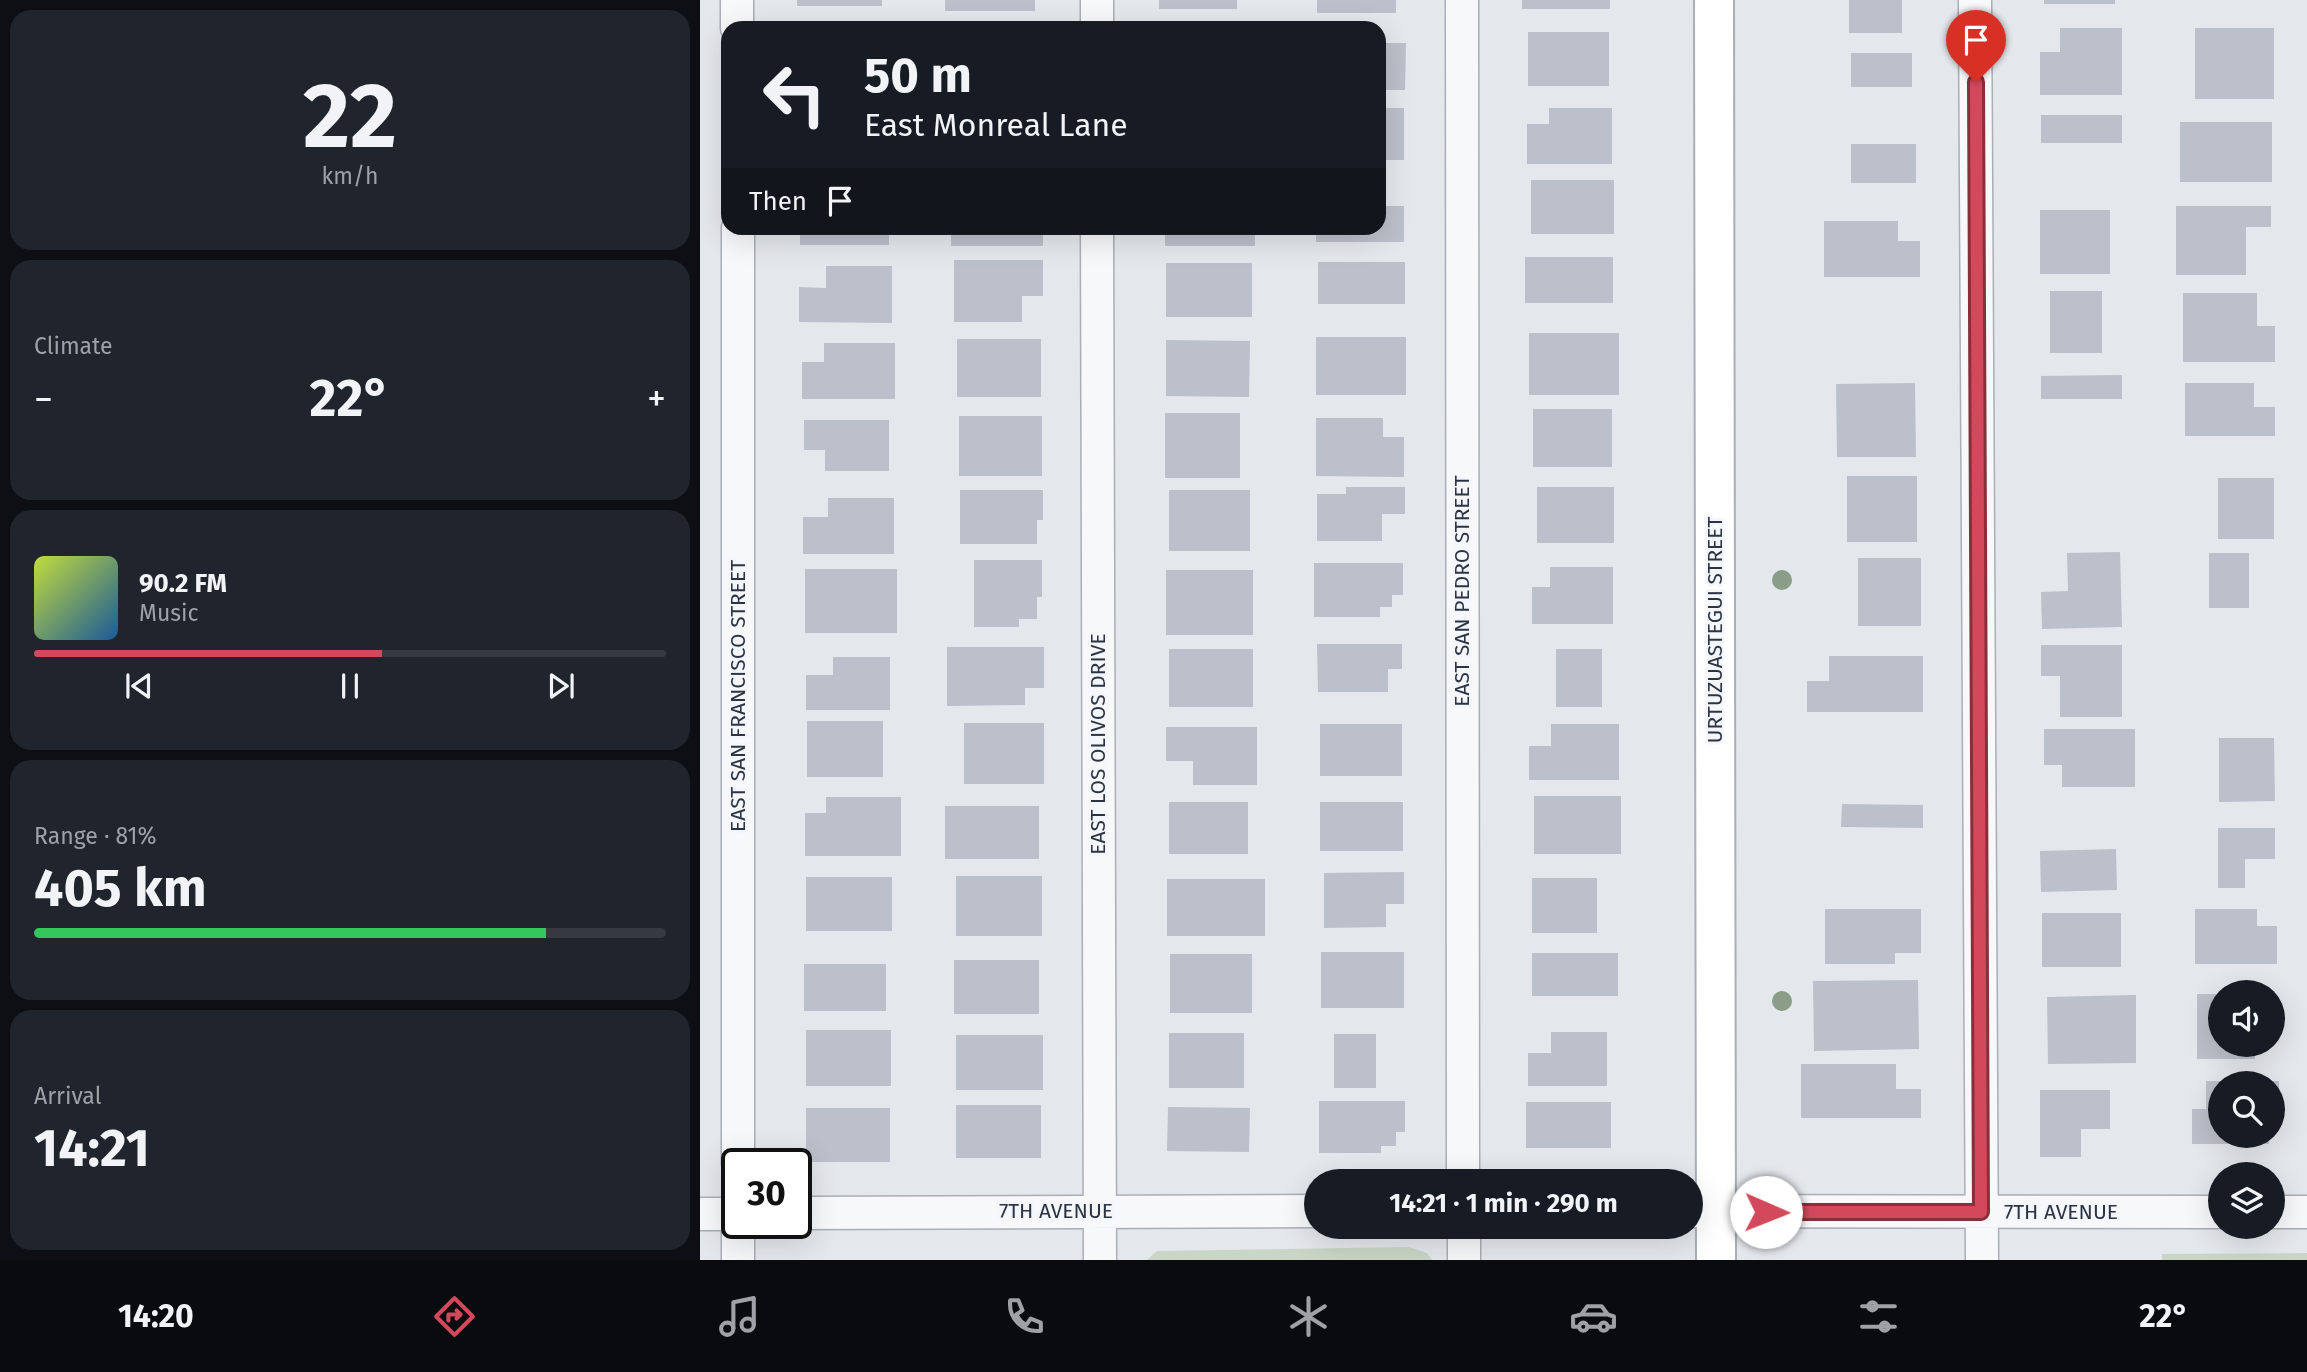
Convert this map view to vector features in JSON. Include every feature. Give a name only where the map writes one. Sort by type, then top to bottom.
[{"type":"main road","name":"URTUZUASTEGUI STREET","points":[[1714,0],[1703,1212],[1716,1260]]},
{"type":"street","points":[[737,0],[737,21]]},
{"type":"street","points":[[1097,0],[1097,21]]},
{"type":"street","name":"EAST SAN PEDRO STREET","points":[[1462,0],[1463,1169]]},
{"type":"street","points":[[1975,0],[1982,1260]]},
{"type":"street","name":"EAST SAN FRANCISCO STREET","points":[[738,235],[738,1148]]},
{"type":"street","name":"EAST LOS OLIVOS DRIVE","points":[[1097,235],[1100,1260]]},
{"type":"street","name":"7TH AVENUE","points":[[812,1213],[1304,1211]]},
{"type":"street","name":"7TH AVENUE","points":[[1703,1212],[2208,1212]]},
{"type":"street","points":[[2285,1212],[2307,1212]]},
{"type":"street","points":[[700,1214],[721,1214]]},
{"type":"street","points":[[738,1239],[738,1260]]},
{"type":"street","points":[[1464,1239],[1464,1260]]},
{"type":"green space","points":[[1409,1247],[1427,1253],[1432,1260],[1147,1260],[1157,1251]]},
{"type":"green space","points":[[2307,1253],[2307,1260],[2162,1260],[2162,1254]]},
{"type":"building","points":[[797,0],[882,0],[882,6],[797,6]]},
{"type":"building","points":[[945,0],[1035,0],[1035,11],[945,11]]},
{"type":"building","points":[[1159,0],[1237,0],[1237,9],[1159,9]]},
{"type":"building","points":[[1317,0],[1396,0],[1396,13],[1317,13]]},
{"type":"building","points":[[1522,0],[1610,0],[1610,9],[1522,9]]},
{"type":"building","points":[[1849,0],[1902,0],[1902,33],[1849,33]]},
{"type":"building","points":[[2044,0],[2115,0],[2115,4],[2044,4]]},
{"type":"building","points":[[2060,28],[2122,28],[2122,95],[2040,95],[2040,52],[2060,52]]},
{"type":"building","points":[[2195,28],[2274,28],[2274,99],[2195,99]]},
{"type":"building","points":[[1528,32],[1609,32],[1609,86],[1528,86]]},
{"type":"building","points":[[1386,43],[1406,43],[1405,90],[1386,90]]},
{"type":"building","points":[[1851,53],[1912,53],[1912,87],[1851,87]]},
{"type":"building","points":[[1386,108],[1404,108],[1404,160],[1386,160]]},
{"type":"building","points":[[1549,108],[1612,108],[1612,164],[1527,164],[1527,124],[1549,124]]},
{"type":"building","points":[[2041,115],[2122,115],[2122,143],[2041,143]]},
{"type":"building","points":[[2180,122],[2272,122],[2272,182],[2180,182]]},
{"type":"building","points":[[1851,144],[1916,144],[1916,183],[1851,183]]},
{"type":"building","points":[[1531,180],[1614,180],[1614,234],[1531,234]]},
{"type":"building","points":[[1386,206],[1404,206],[1404,242],[1316,242],[1316,235],[1386,235]]},
{"type":"building","points":[[2176,206],[2271,206],[2271,227],[2246,227],[2246,275],[2176,275]]},
{"type":"building","points":[[2040,210],[2110,210],[2110,274],[2040,274]]},
{"type":"building","points":[[1824,221],[1898,221],[1898,241],[1920,241],[1920,277],[1824,277]]},
{"type":"building","points":[[800,235],[889,235],[889,245],[800,245]]},
{"type":"building","points":[[951,235],[1043,235],[1043,246],[951,246]]},
{"type":"building","points":[[1165,235],[1255,235],[1255,246],[1165,246]]},
{"type":"building","points":[[1525,257],[1613,257],[1613,303],[1525,303]]},
{"type":"building","points":[[954,260],[1043,260],[1043,296],[1022,296],[1022,322],[954,322]]},
{"type":"building","points":[[1318,262],[1405,262],[1405,304],[1318,304]]},
{"type":"building","points":[[1166,263],[1252,263],[1252,317],[1166,317]]},
{"type":"building","points":[[826,266],[892,266],[892,323],[799,322],[799,287],[826,288]]},
{"type":"building","points":[[2050,291],[2102,291],[2102,353],[2050,353]]},
{"type":"building","points":[[2183,293],[2257,293],[2257,326],[2275,326],[2275,362],[2183,362]]},
{"type":"building","points":[[1529,333],[1619,333],[1619,395],[1529,395]]},
{"type":"building","points":[[1316,337],[1406,337],[1406,395],[1316,395]]},
{"type":"building","points":[[957,339],[1041,339],[1041,397],[957,397]]},
{"type":"building","points":[[1166,340],[1250,341],[1249,397],[1166,396]]},
{"type":"building","points":[[824,343],[895,343],[895,399],[802,399],[802,362],[824,362]]},
{"type":"building","points":[[2122,375],[2122,399],[2041,399],[2041,376]]},
{"type":"building","points":[[1915,383],[1916,457],[1837,457],[1836,384]]},
{"type":"building","points":[[2185,383],[2254,383],[2254,407],[2275,407],[2275,436],[2185,436]]},
{"type":"building","points":[[1533,409],[1612,409],[1612,467],[1533,467]]},
{"type":"building","points":[[1165,413],[1240,413],[1240,478],[1165,478]]},
{"type":"building","points":[[959,416],[1042,416],[1042,476],[959,476]]},
{"type":"building","points":[[1316,418],[1383,418],[1383,437],[1404,437],[1404,477],[1316,476]]},
{"type":"building","points":[[804,420],[889,420],[889,471],[825,471],[825,450],[804,450]]},
{"type":"building","points":[[1847,476],[1917,476],[1917,542],[1847,542]]},
{"type":"building","points":[[2218,478],[2274,478],[2274,539],[2218,539]]},
{"type":"building","points":[[1346,487],[1405,487],[1405,514],[1382,514],[1382,541],[1317,541],[1317,494],[1346,494]]},
{"type":"building","points":[[1537,487],[1614,487],[1614,543],[1537,543]]},
{"type":"building","points":[[960,490],[1043,490],[1043,520],[1037,520],[1037,544],[960,544]]},
{"type":"building","points":[[1169,490],[1250,490],[1250,551],[1169,551]]},
{"type":"building","points":[[828,498],[894,498],[894,554],[803,554],[803,517],[828,517]]},
{"type":"building","points":[[2120,552],[2122,627],[2042,629],[2041,592],[2068,591],[2067,553]]},
{"type":"building","points":[[2209,553],[2249,553],[2249,608],[2209,608]]},
{"type":"building","points":[[1858,558],[1921,558],[1921,626],[1858,626]]},
{"type":"building","points":[[974,560],[1042,560],[1042,597],[1037,597],[1037,619],[1019,619],[1019,627],[974,627]]},
{"type":"building","points":[[1314,563],[1403,563],[1403,595],[1392,595],[1392,607],[1380,607],[1380,617],[1314,617]]},
{"type":"building","points":[[1550,567],[1613,567],[1613,624],[1532,624],[1532,587],[1550,587]]},
{"type":"building","points":[[805,569],[897,569],[897,633],[805,633]]},
{"type":"building","points":[[1166,570],[1253,570],[1253,635],[1166,635]]},
{"type":"building","points":[[1317,644],[1402,644],[1402,669],[1388,669],[1388,692],[1318,692]]},
{"type":"building","points":[[2041,645],[2122,645],[2122,717],[2060,717],[2060,676],[2041,676]]},
{"type":"building","points":[[947,647],[1044,647],[1044,688],[1025,688],[1025,705],[947,706]]},
{"type":"building","points":[[1169,649],[1253,649],[1253,707],[1169,707]]},
{"type":"building","points":[[1556,649],[1602,649],[1602,707],[1556,707]]},
{"type":"building","points":[[1829,656],[1923,656],[1923,712],[1807,712],[1807,681],[1829,681]]},
{"type":"building","points":[[833,657],[890,657],[890,710],[806,710],[806,675],[833,675]]},
{"type":"building","points":[[807,721],[883,721],[883,777],[807,777]]},
{"type":"building","points":[[964,723],[1044,723],[1044,784],[964,784]]},
{"type":"building","points":[[1320,724],[1402,724],[1402,776],[1320,776]]},
{"type":"building","points":[[1551,724],[1619,724],[1619,780],[1529,780],[1529,746],[1551,746]]},
{"type":"building","points":[[1166,727],[1257,727],[1257,785],[1193,785],[1193,761],[1166,761]]},
{"type":"building","points":[[2044,729],[2135,729],[2135,787],[2062,787],[2062,765],[2044,765]]},
{"type":"building","points":[[2219,738],[2274,738],[2275,801],[2219,802]]},
{"type":"building","points":[[1534,796],[1621,796],[1621,854],[1534,854]]},
{"type":"building","points":[[826,797],[901,797],[901,856],[805,856],[805,813],[826,813]]},
{"type":"building","points":[[1169,802],[1248,802],[1248,854],[1169,854]]},
{"type":"building","points":[[1320,802],[1403,802],[1403,851],[1320,851]]},
{"type":"building","points":[[1842,804],[1923,805],[1923,828],[1841,827]]},
{"type":"building","points":[[945,806],[1039,806],[1039,859],[945,859]]},
{"type":"building","points":[[2218,828],[2275,828],[2275,859],[2245,859],[2245,888],[2218,888]]},
{"type":"building","points":[[2116,849],[2117,890],[2041,892],[2040,851]]},
{"type":"building","points":[[1404,872],[1404,904],[1386,904],[1386,927],[1324,928],[1324,873]]},
{"type":"building","points":[[956,876],[1042,876],[1042,936],[956,936]]},
{"type":"building","points":[[806,877],[892,877],[892,931],[806,931]]},
{"type":"building","points":[[1532,878],[1597,878],[1597,933],[1532,933]]},
{"type":"building","points":[[1167,879],[1265,879],[1265,936],[1167,936]]},
{"type":"building","points":[[1825,909],[1921,909],[1921,953],[1895,953],[1895,964],[1825,964]]},
{"type":"building","points":[[2195,909],[2257,909],[2257,926],[2277,926],[2277,964],[2195,964]]},
{"type":"building","points":[[2042,913],[2121,913],[2121,967],[2042,967]]},
{"type":"building","points":[[1321,952],[1404,952],[1404,1008],[1321,1008]]},
{"type":"building","points":[[1532,953],[1618,953],[1618,996],[1532,996]]},
{"type":"building","points":[[1170,954],[1252,954],[1252,1013],[1170,1013]]},
{"type":"building","points":[[954,960],[1039,960],[1039,1014],[954,1014]]},
{"type":"building","points":[[804,964],[886,964],[886,1011],[804,1011]]},
{"type":"building","points":[[1918,980],[1919,1049],[1814,1051],[1813,981]]},
{"type":"building","points":[[2197,994],[2208,994],[2208,1057],[2255,1059],[2197,1059]]},
{"type":"building","points":[[2136,995],[2136,1063],[2048,1064],[2047,997]]},
{"type":"building","points":[[806,1030],[891,1030],[891,1086],[806,1086]]},
{"type":"building","points":[[1551,1032],[1607,1032],[1607,1086],[1528,1086],[1528,1053],[1551,1053]]},
{"type":"building","points":[[1169,1033],[1244,1033],[1244,1088],[1169,1088]]},
{"type":"building","points":[[1334,1034],[1376,1034],[1376,1088],[1334,1088]]},
{"type":"building","points":[[956,1035],[1043,1035],[1043,1090],[956,1090]]},
{"type":"building","points":[[1801,1064],[1896,1064],[1896,1089],[1921,1089],[1921,1118],[1801,1118]]},
{"type":"building","points":[[2208,1081],[2208,1144],[2192,1144],[2192,1109],[2206,1109]]},
{"type":"building","points":[[2040,1090],[2110,1090],[2110,1129],[2081,1129],[2081,1157],[2040,1157]]},
{"type":"building","points":[[1319,1101],[1405,1101],[1405,1132],[1396,1132],[1396,1146],[1381,1146],[1381,1153],[1319,1153]]},
{"type":"building","points":[[1526,1102],[1611,1102],[1611,1148],[1526,1148]]},
{"type":"building","points":[[956,1105],[1041,1105],[1041,1158],[956,1158]]},
{"type":"building","points":[[1168,1107],[1250,1108],[1249,1152],[1167,1151]]},
{"type":"building","points":[[806,1108],[890,1108],[890,1162],[812,1162],[812,1148],[806,1148]]},
{"type":"route","points":[[1766,1212],[1981,1212],[1976,82]]}]
